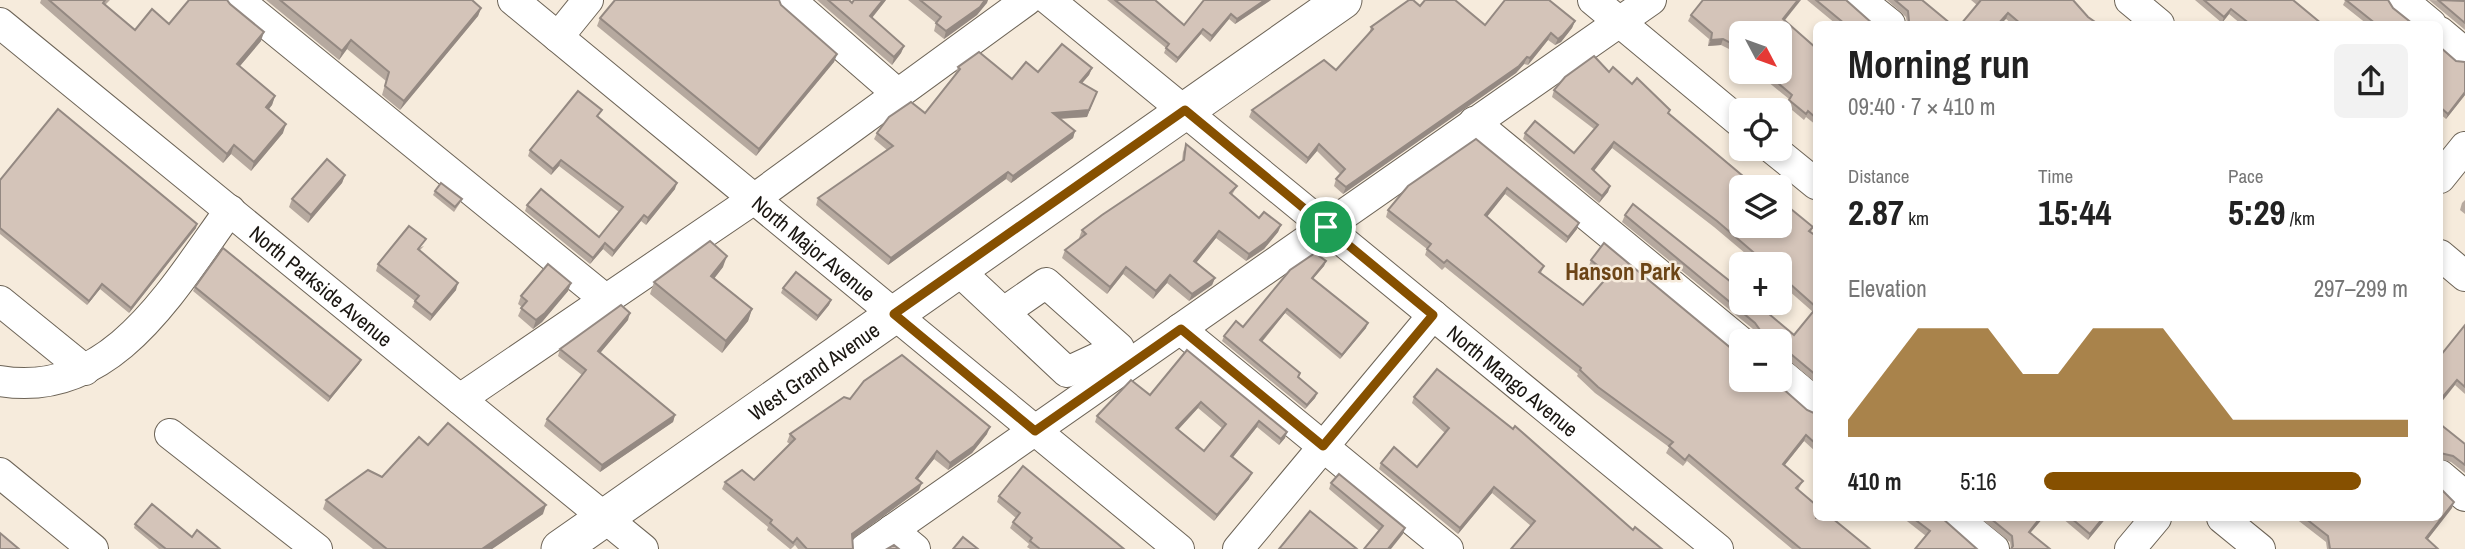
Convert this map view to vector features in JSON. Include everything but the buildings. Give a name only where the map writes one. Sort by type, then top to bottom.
[{"type":"main road","name":"West Grand Avenue","points":[[560,549],[1343,0]]},
{"type":"street","points":[[0,7],[6,0]]},
{"type":"street","points":[[238,0],[605,299]]},
{"type":"street","name":"North Major Avenue","points":[[513,0],[1179,549]]},
{"type":"street","points":[[558,37],[589,0]]},
{"type":"street","points":[[790,0],[898,93]]},
{"type":"street","points":[[460,399],[754,198],[1027,0]]},
{"type":"street","name":"North Mango Avenue","points":[[1049,0],[1718,549]]},
{"type":"street","points":[[1593,0],[1729,112]]},
{"type":"street","points":[[865,549],[1651,0]]},
{"type":"street","points":[[1860,0],[1886,21]]},
{"type":"street","points":[[2130,0],[2155,21]]},
{"type":"street","points":[[2402,0],[2427,21]]},
{"type":"street","name":"North Parkside Avenue","points":[[0,23],[643,549]]},
{"type":"street","points":[[2443,35],[2465,53]]},
{"type":"street","points":[[1474,122],[1729,332]]},
{"type":"street","points":[[2443,174],[2465,147]]},
{"type":"street","points":[[1788,161],[1813,182]]},
{"type":"street","points":[[0,381],[28,386],[71,377],[98,364],[128,339],[165,299],[230,211]]},
{"type":"street","points":[[2443,258],[2465,276]]},
{"type":"street","points":[[958,270],[1004,312]]},
{"type":"street","points":[[0,301],[85,370]]},
{"type":"street","points":[[1238,549],[1433,315]]},
{"type":"street","points":[[1181,329],[1448,549]]},
{"type":"street","points":[[1792,383],[1813,400]]},
{"type":"street","points":[[170,434],[317,549]]},
{"type":"street","points":[[0,473],[93,549]]},
{"type":"street","points":[[2443,478],[2465,496]]},
{"type":"street","points":[[1960,521],[1994,549]]},
{"type":"street","points":[[2130,549],[2153,521]]},
{"type":"street","points":[[2226,521],[2260,549]]},
{"type":"street","points":[[892,530],[915,549]]},
{"type":"district","name":"Hanson Park","points":[[1623,271]]},
{"type":"route","points":[[1185,110],[1326,227],[1433,315],[1323,446],[1181,329],[1035,431],[894,314],[1185,110]]}]
